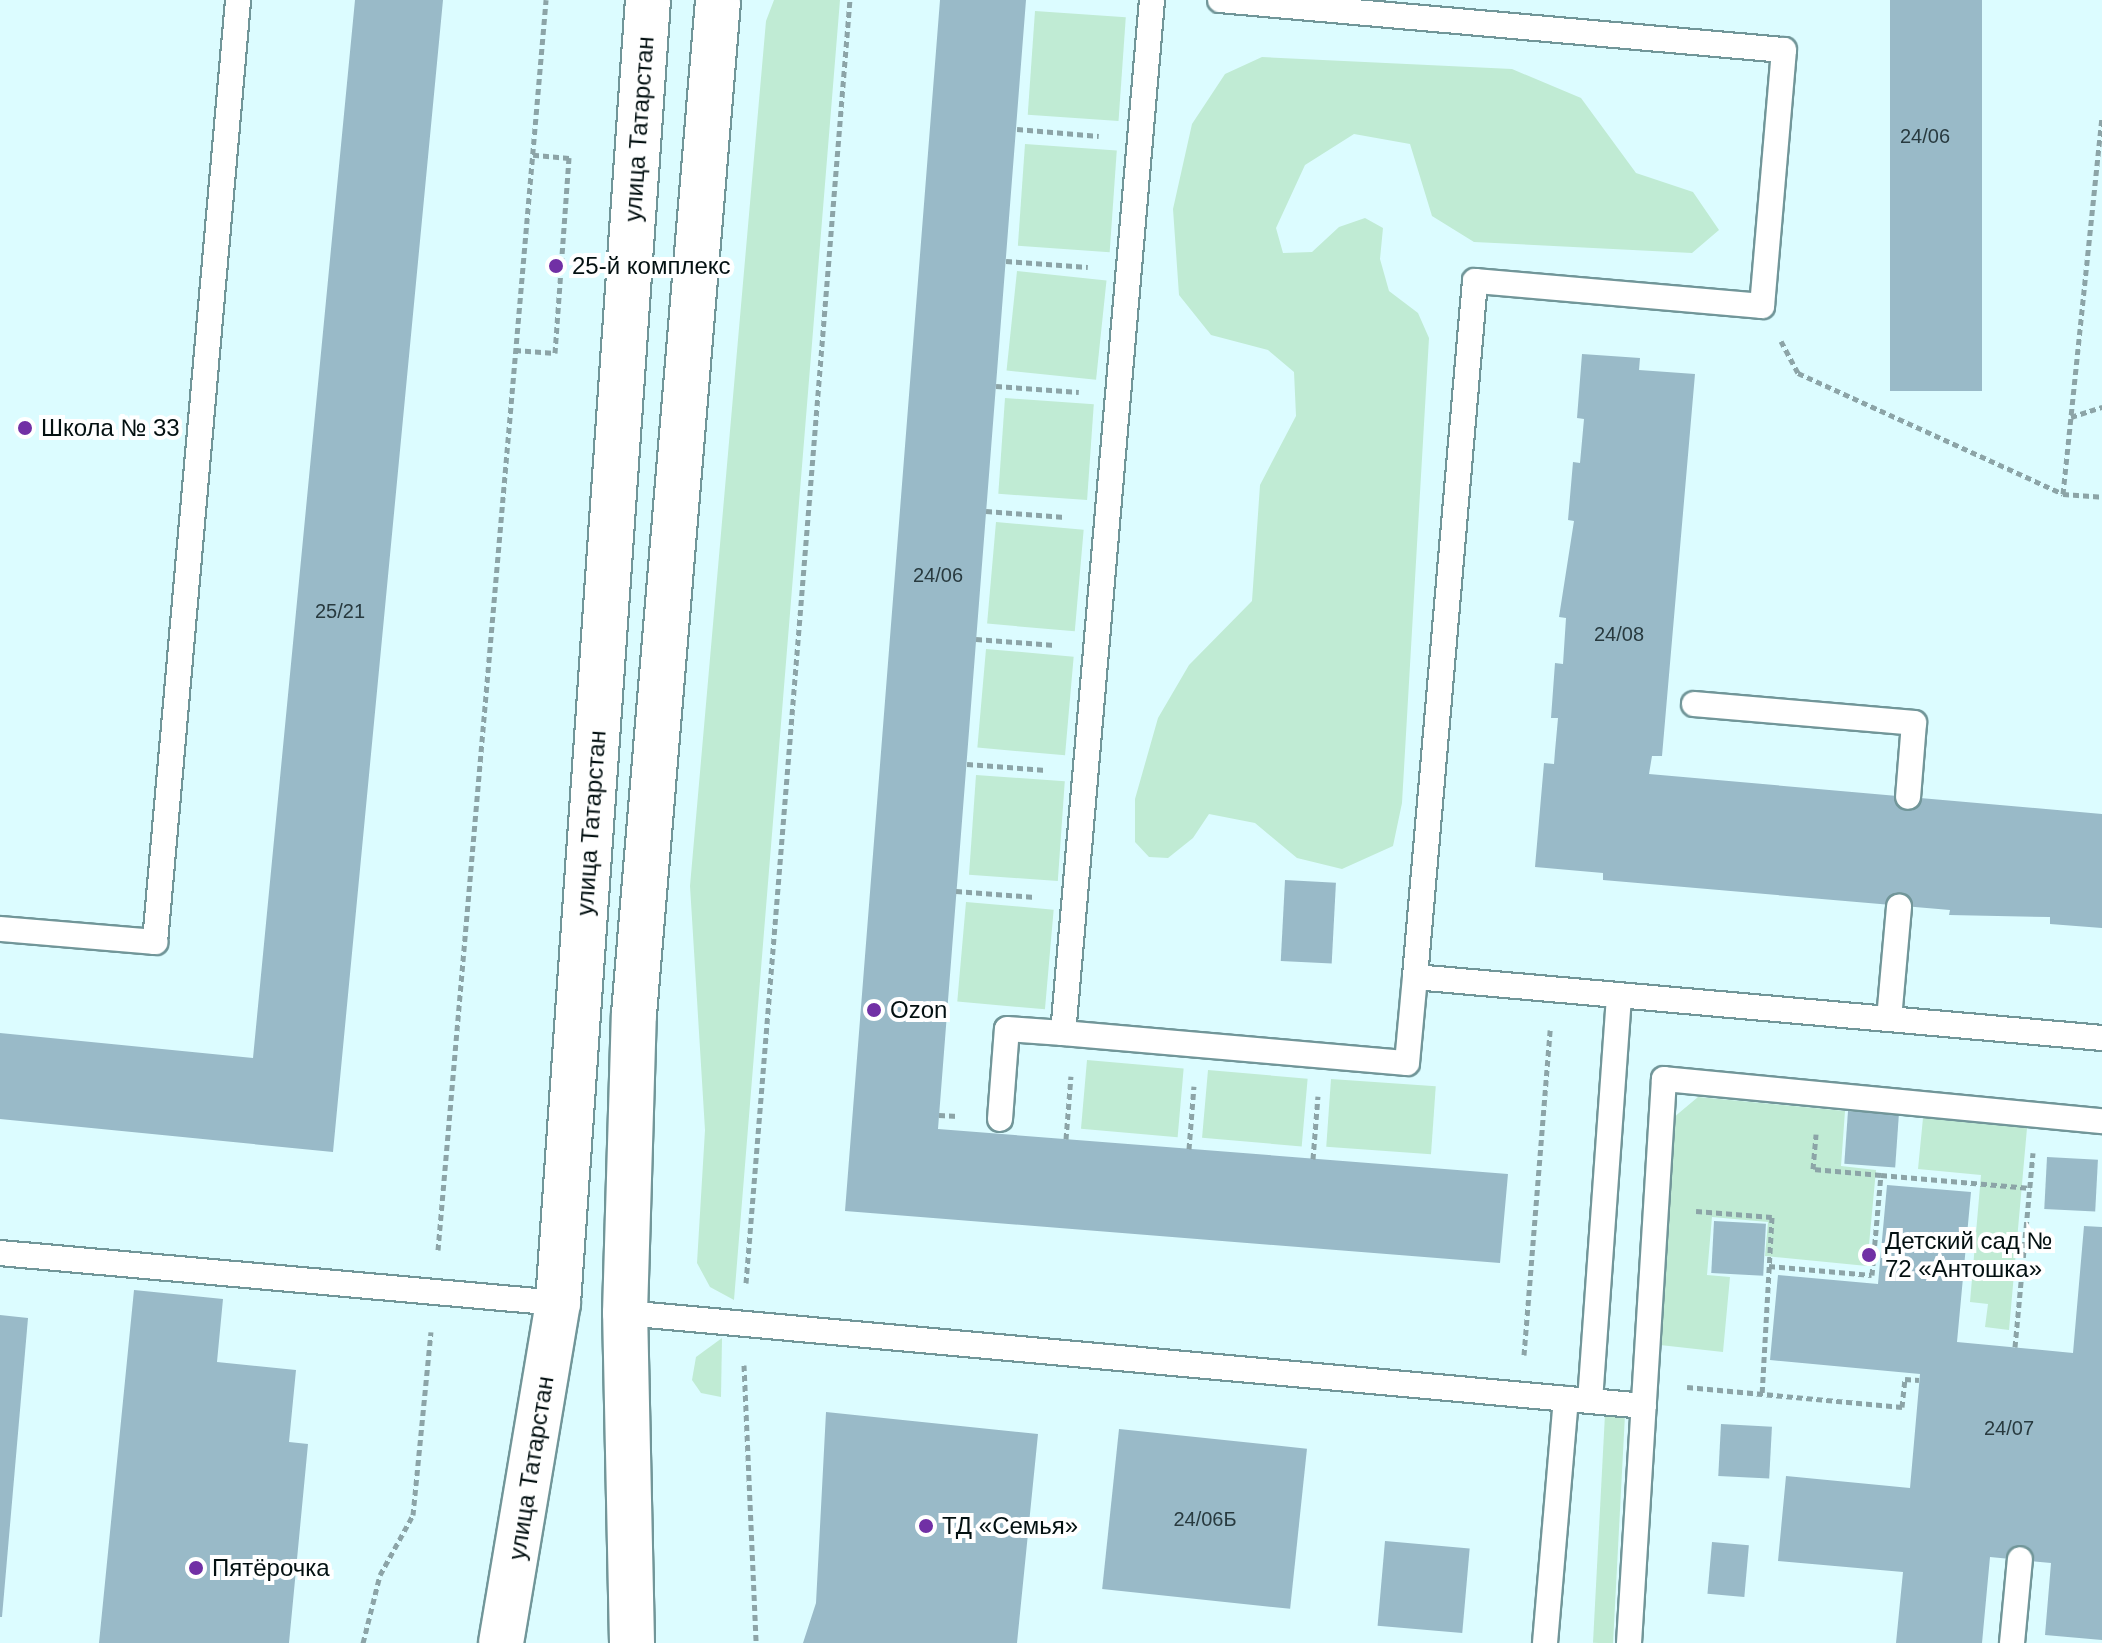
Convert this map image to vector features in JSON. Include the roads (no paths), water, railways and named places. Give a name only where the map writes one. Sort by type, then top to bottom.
[{"type":"street","name":"улица Татарстан","points":[[505,1624],[558,1303],[648,0]]},
{"type":"street","points":[[602,1643],[632,1622],[625,1313],[634,1014],[718,0]]},
{"type":"street","points":[[505,1624],[535,1643]]},
{"type":"lane","points":[[0,929],[155,942],[238,0]]},
{"type":"lane","points":[[1068,1034],[1074,900],[1152,0]]},
{"type":"lane","points":[[1000,1119],[1007,1029],[1407,1063],[1475,281],[1762,306],[1784,50],[1220,0]]},
{"type":"lane","points":[[1694,704],[1914,723],[1908,797]]},
{"type":"lane","points":[[1889,1019],[1899,906]]},
{"type":"lane","points":[[1415,977],[2102,1038]]},
{"type":"lane","points":[[1545,1643],[1578,1400],[1619,995]]},
{"type":"lane","points":[[1629,1643],[1664,1079],[2102,1121]]},
{"type":"lane","points":[[0,1253],[558,1303]]},
{"type":"lane","points":[[625,1313],[1578,1400],[1644,1395]]},
{"type":"lane","points":[[2012,1643],[2020,1559]]},
{"type":"place","name":"25-й комплекс","points":[[556,266]]},
{"type":"place","name":"Школа № 33","points":[[25,428]]},
{"type":"place","name":"Ozon","points":[[874,1010]]},
{"type":"place","name":"Детский сад № 72 «Антошка»","points":[[1869,1255]]},
{"type":"place","name":"ТД «Семья»","points":[[926,1526]]},
{"type":"place","name":"Пятёрочка","points":[[196,1568]]}]
